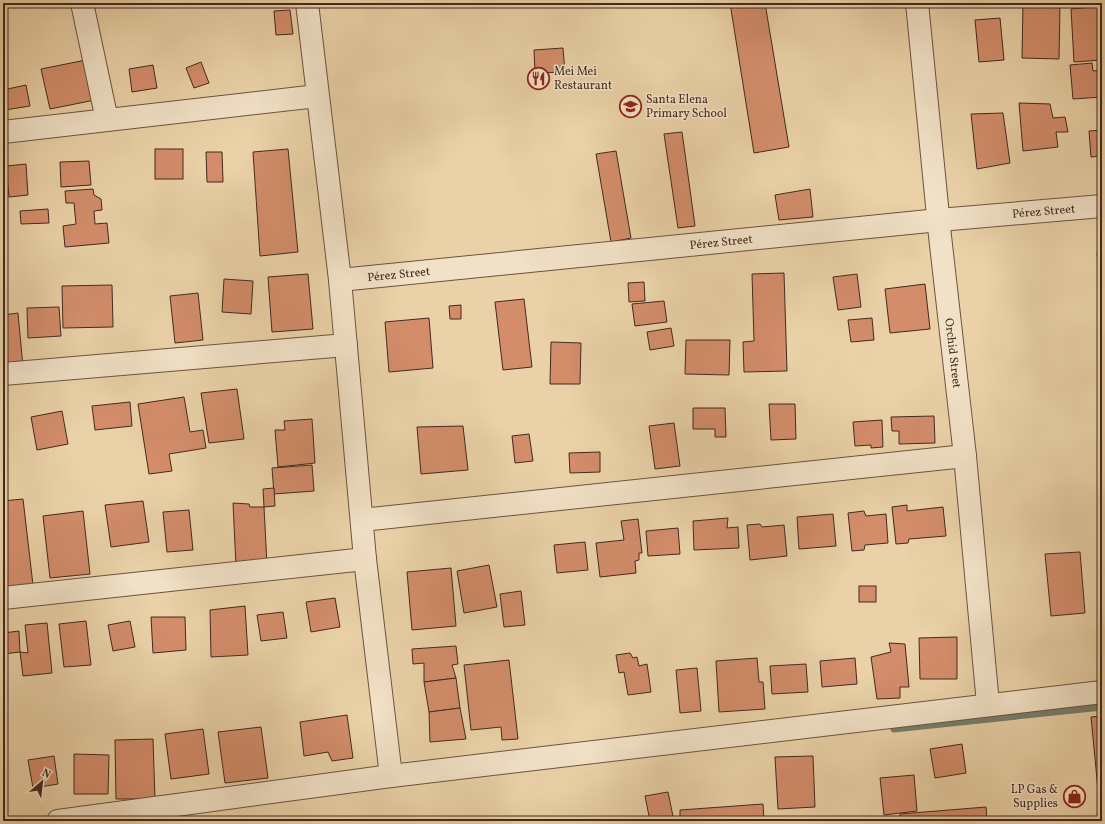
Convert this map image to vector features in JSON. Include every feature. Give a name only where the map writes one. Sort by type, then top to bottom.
[{"type":"street","points":[[82,3],[108,120]]},
{"type":"street","points":[[307,3],[340,280],[365,559],[391,776]]},
{"type":"street","name":"Orchid Street","points":[[918,3],[939,220],[965,456],[988,704]]},
{"type":"street","points":[[3,132],[317,96]]},
{"type":"street","name":"Pérez Street","points":[[340,280],[939,220],[1102,206]]},
{"type":"street","points":[[3,374],[346,345]]},
{"type":"street","points":[[362,520],[965,456]]},
{"type":"street","points":[[3,598],[365,559]]},
{"type":"street","points":[[58,821],[391,776],[988,704],[1102,692]]},
{"type":"building","points":[[730,3],[765,3],[789,147],[754,153]]},
{"type":"building","points":[[1023,3],[1060,4],[1059,59],[1022,58]]},
{"type":"building","points":[[1102,6],[1102,60],[1074,62],[1071,9]]},
{"type":"building","points":[[290,10],[293,34],[276,35],[274,11]]},
{"type":"building","points":[[1000,18],[1004,60],[979,62],[975,20]]},
{"type":"building","points":[[563,48],[565,72],[535,73],[534,50]]},
{"type":"building","points":[[86,60],[95,100],[50,109],[41,69]]},
{"type":"building","points":[[201,62],[209,83],[194,88],[186,68]]},
{"type":"building","points":[[1092,63],[1093,71],[1102,70],[1102,97],[1073,99],[1070,65]]},
{"type":"building","points":[[153,65],[157,88],[132,92],[129,69]]},
{"type":"building","points":[[26,85],[30,106],[5,110],[3,90]]},
{"type":"building","points":[[1019,103],[1050,104],[1053,118],[1065,117],[1068,132],[1056,132],[1058,147],[1023,151]]},
{"type":"building","points":[[1003,113],[1010,163],[977,169],[971,114]]},
{"type":"building","points":[[1102,130],[1102,156],[1091,157],[1089,131]]},
{"type":"building","points":[[682,132],[695,226],[678,228],[664,134]]},
{"type":"building","points":[[155,149],[183,149],[183,179],[155,179]]},
{"type":"building","points":[[288,149],[298,252],[260,256],[253,152]]},
{"type":"building","points":[[616,151],[631,238],[611,242],[596,154]]},
{"type":"building","points":[[206,152],[222,152],[223,182],[207,182]]},
{"type":"building","points":[[89,161],[91,185],[61,187],[60,162]]},
{"type":"building","points":[[26,164],[28,195],[9,197],[6,166]]},
{"type":"building","points":[[93,189],[94,195],[101,199],[102,210],[94,211],[95,224],[107,223],[109,243],[65,247],[63,226],[76,224],[74,203],[66,203],[65,191]]},
{"type":"building","points":[[810,189],[813,217],[779,220],[775,195]]},
{"type":"building","points":[[48,209],[49,223],[21,224],[20,211]]},
{"type":"building","points":[[1102,252],[1102,306],[1097,253]]},
{"type":"building","points":[[784,273],[787,371],[744,372],[743,342],[754,341],[752,274]]},
{"type":"building","points":[[308,274],[313,329],[272,332],[268,277]]},
{"type":"building","points":[[857,274],[861,307],[838,310],[833,277]]},
{"type":"building","points":[[224,279],[253,281],[251,314],[222,312]]},
{"type":"building","points":[[644,282],[645,301],[629,302],[628,283]]},
{"type":"building","points":[[925,284],[930,329],[890,333],[885,289]]},
{"type":"building","points":[[112,285],[113,327],[63,328],[62,286]]},
{"type":"building","points":[[198,293],[203,340],[175,343],[170,296]]},
{"type":"building","points":[[524,299],[532,367],[503,370],[495,302]]},
{"type":"building","points":[[664,301],[667,322],[635,326],[632,304]]},
{"type":"building","points":[[461,305],[461,319],[450,319],[449,306]]},
{"type":"building","points":[[59,307],[61,336],[28,338],[27,308]]},
{"type":"building","points":[[18,313],[23,367],[3,369],[3,315]]},
{"type":"building","points":[[429,318],[433,368],[389,372],[385,322]]},
{"type":"building","points":[[872,318],[874,340],[851,342],[848,320]]},
{"type":"building","points":[[671,328],[674,346],[650,350],[647,332]]},
{"type":"building","points":[[686,340],[730,340],[729,375],[685,374]]},
{"type":"building","points":[[551,342],[581,343],[580,384],[550,384]]},
{"type":"building","points":[[237,389],[244,439],[209,443],[201,393]]},
{"type":"building","points":[[184,397],[190,432],[203,430],[206,448],[169,454],[172,471],[149,474],[138,404]]},
{"type":"building","points":[[130,402],[132,426],[95,430],[92,406]]},
{"type":"building","points":[[769,404],[795,404],[796,439],[771,440]]},
{"type":"building","points":[[693,408],[725,408],[726,437],[715,437],[715,429],[693,429]]},
{"type":"building","points":[[62,411],[68,444],[37,450],[31,417]]},
{"type":"building","points":[[934,416],[935,443],[899,444],[899,431],[892,431],[891,417]]},
{"type":"building","points":[[312,419],[315,463],[278,467],[275,430],[285,430],[284,421]]},
{"type":"building","points":[[882,420],[883,447],[871,448],[871,445],[855,446],[853,422]]},
{"type":"building","points":[[674,423],[680,466],[655,469],[649,426]]},
{"type":"building","points":[[463,426],[468,470],[421,474],[417,427]]},
{"type":"building","points":[[529,434],[533,461],[515,463],[512,436]]},
{"type":"building","points":[[600,452],[600,472],[570,473],[569,453]]},
{"type":"building","points":[[312,465],[314,491],[274,494],[272,468]]},
{"type":"building","points":[[274,488],[275,506],[264,507],[263,489]]},
{"type":"building","points":[[23,499],[33,585],[3,588],[3,501]]},
{"type":"building","points":[[143,501],[149,542],[111,547],[105,505]]},
{"type":"building","points":[[233,503],[249,504],[250,507],[264,507],[267,565],[236,566]]},
{"type":"building","points":[[907,505],[907,511],[943,507],[946,536],[909,539],[908,543],[896,544],[892,507]]},
{"type":"building","points":[[189,510],[193,550],[167,552],[163,512]]},
{"type":"building","points":[[83,511],[90,574],[50,578],[43,516]]},
{"type":"building","points":[[864,511],[866,516],[886,514],[888,543],[865,545],[864,550],[852,551],[848,513]]},
{"type":"building","points":[[833,514],[836,546],[799,549],[797,517]]},
{"type":"building","points":[[728,518],[727,528],[738,527],[739,548],[694,550],[693,521]]},
{"type":"building","points":[[638,519],[642,553],[639,553],[639,560],[635,561],[636,573],[600,577],[596,543],[624,540],[621,521]]},
{"type":"building","points":[[760,524],[762,527],[784,525],[787,556],[750,560],[747,525]]},
{"type":"building","points":[[678,528],[680,554],[648,556],[646,531]]},
{"type":"building","points":[[585,542],[588,570],[557,573],[554,545]]},
{"type":"building","points":[[1080,552],[1085,613],[1051,616],[1045,554]]},
{"type":"building","points":[[489,565],[497,607],[464,613],[457,571]]},
{"type":"building","points":[[451,568],[456,626],[412,630],[407,572]]},
{"type":"building","points":[[859,586],[876,586],[876,602],[859,602]]},
{"type":"building","points":[[521,591],[525,625],[504,627],[500,594]]},
{"type":"building","points":[[335,598],[340,627],[311,632],[306,602]]},
{"type":"building","points":[[245,606],[248,655],[211,657],[210,610]]},
{"type":"building","points":[[283,612],[287,638],[261,641],[257,615]]},
{"type":"building","points":[[151,617],[185,617],[186,650],[153,653]]},
{"type":"building","points":[[86,621],[91,665],[64,667],[59,624]]},
{"type":"building","points":[[130,621],[135,647],[113,651],[108,625]]},
{"type":"building","points":[[47,623],[52,673],[23,676],[20,652],[28,653],[25,625]]},
{"type":"building","points":[[19,631],[20,652],[3,654],[3,633]]},
{"type":"building","points":[[957,637],[957,679],[920,679],[919,638]]},
{"type":"building","points":[[889,643],[905,644],[909,687],[900,687],[900,698],[877,699],[871,657],[891,652]]},
{"type":"building","points":[[456,646],[458,664],[452,665],[456,678],[424,682],[424,663],[413,664],[412,649]]},
{"type":"building","points":[[630,653],[633,658],[637,657],[639,666],[647,664],[651,692],[628,695],[624,672],[619,673],[616,655]]},
{"type":"building","points":[[757,658],[759,682],[763,682],[765,709],[719,712],[716,661]]},
{"type":"building","points":[[855,658],[857,684],[822,687],[820,661]]},
{"type":"building","points":[[509,660],[518,739],[502,740],[501,727],[471,730],[464,665]]},
{"type":"building","points":[[806,664],[808,692],[772,694],[770,666]]},
{"type":"building","points":[[697,668],[701,711],[680,713],[676,670]]},
{"type":"building","points":[[456,678],[460,708],[429,712],[424,682]]},
{"type":"building","points":[[460,708],[466,739],[430,742],[429,712]]},
{"type":"building","points":[[347,715],[353,758],[332,761],[328,752],[304,756],[300,722]]},
{"type":"building","points":[[1102,716],[1102,821],[1101,821],[1091,717]]},
{"type":"building","points":[[261,727],[268,778],[225,783],[218,732]]},
{"type":"building","points":[[203,729],[209,774],[171,779],[165,734]]},
{"type":"building","points":[[153,739],[155,799],[116,799],[115,740]]},
{"type":"building","points":[[962,744],[966,773],[935,778],[930,749]]},
{"type":"building","points":[[74,754],[109,755],[108,794],[74,794]]},
{"type":"building","points":[[54,756],[58,784],[33,788],[28,760]]},
{"type":"building","points":[[813,756],[815,807],[778,809],[775,757]]},
{"type":"building","points":[[914,775],[917,811],[884,815],[880,778]]},
{"type":"building","points":[[668,792],[674,821],[650,821],[645,796]]},
{"type":"building","points":[[763,804],[764,821],[680,821],[680,810]]},
{"type":"building","points":[[986,807],[987,821],[900,821],[900,814]]},
{"type":"waterway","points":[[894,729],[1102,707]]},
{"type":"place","name":"Mei Mei Restaurant","points":[[538,78]]},
{"type":"place","name":"Santa Elena Primary School","points":[[630,106]]},
{"type":"place","name":"LP Gas & Supplies","points":[[1074,796]]}]
